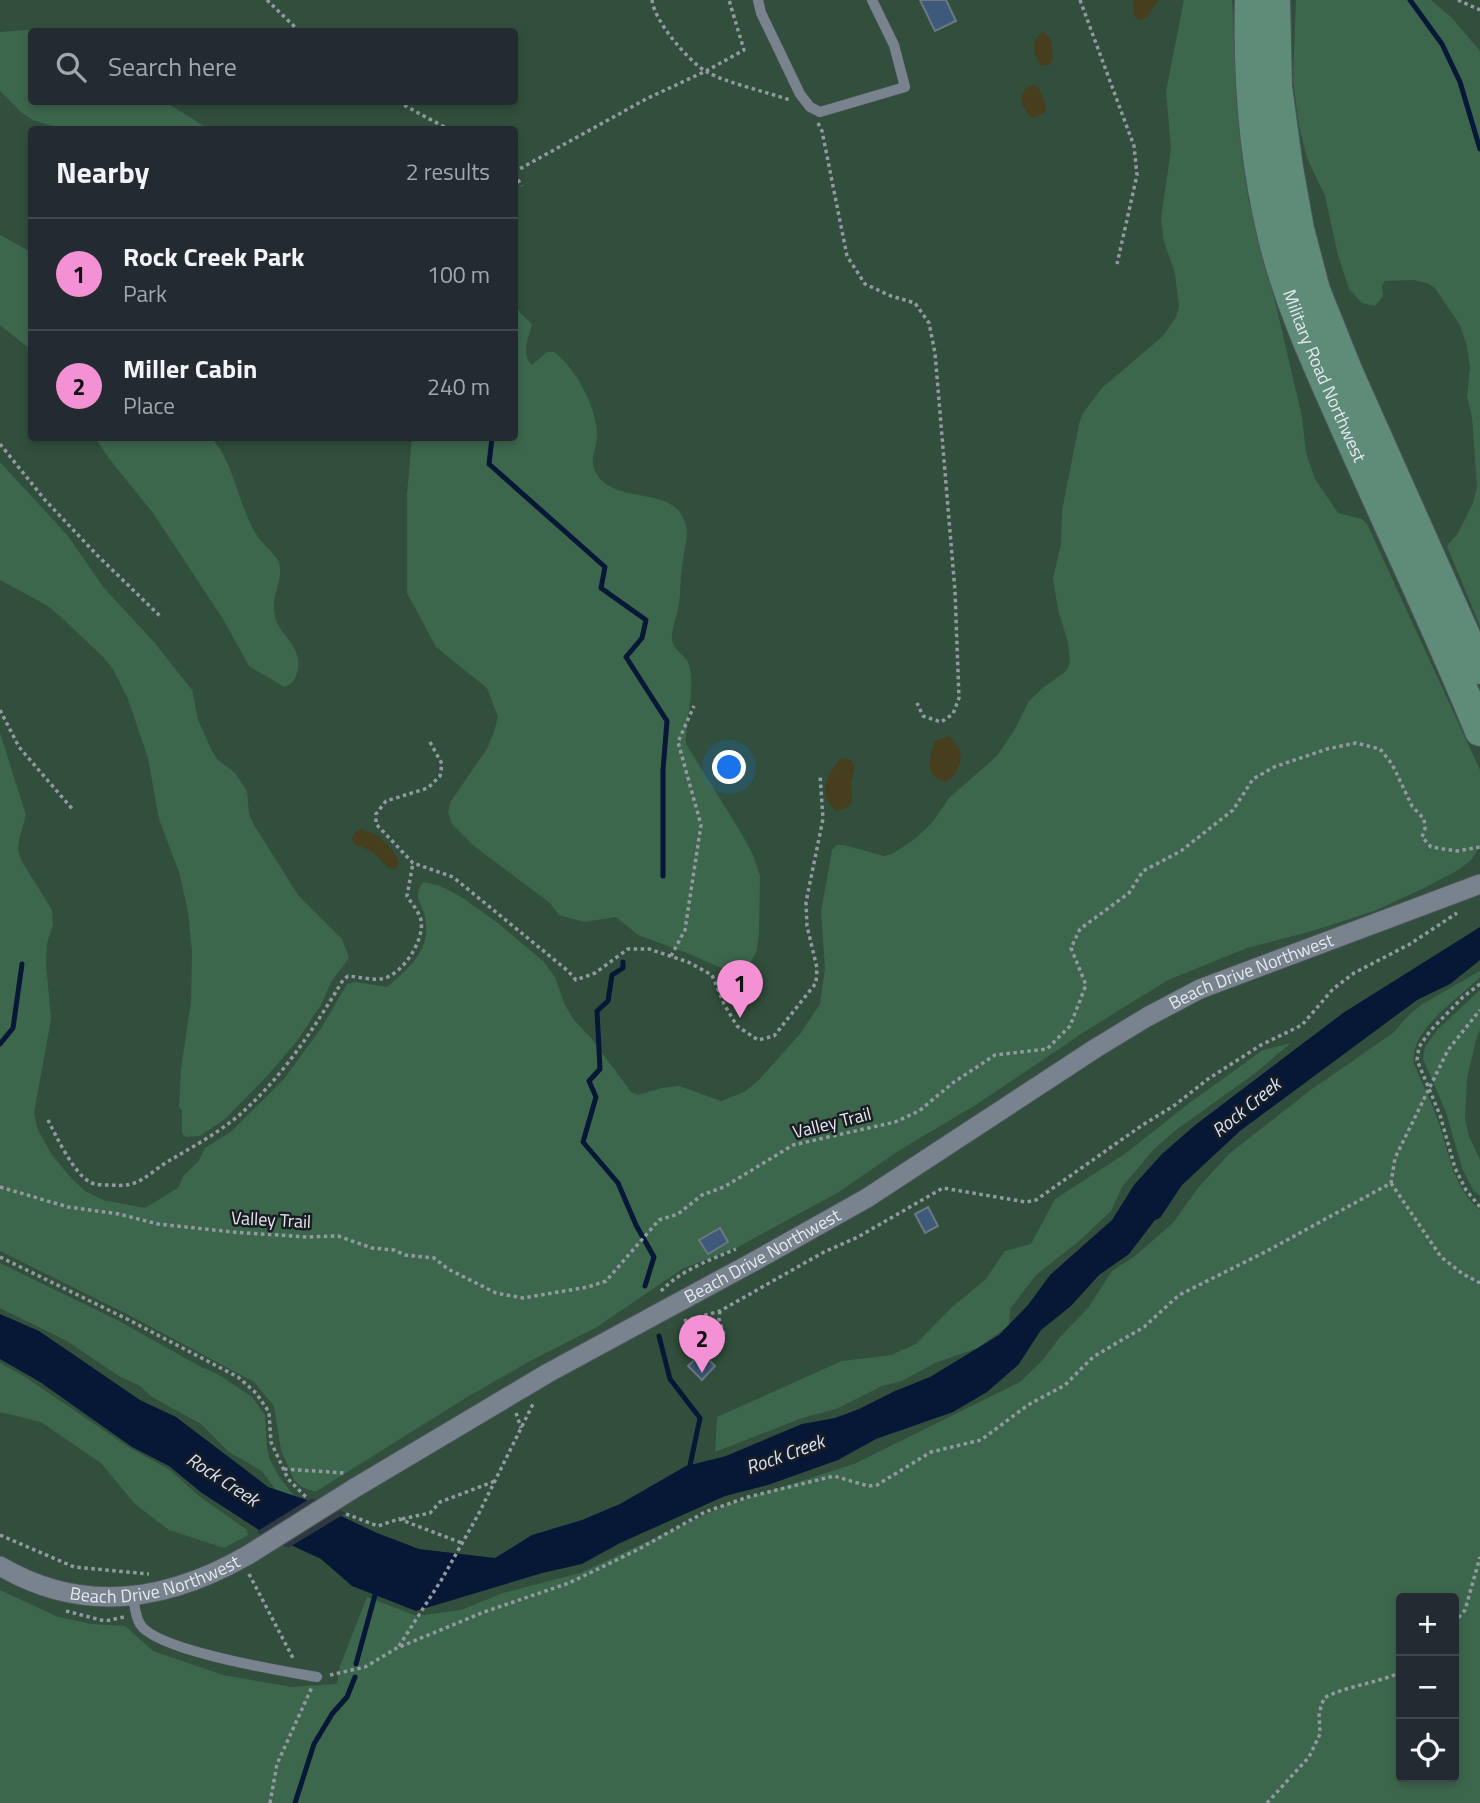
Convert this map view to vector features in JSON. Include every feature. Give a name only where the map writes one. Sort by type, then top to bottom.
[{"type":"main road","name":"Military Road Northwest","points":[[1250,0],[1249,44],[1256,145],[1271,228],[1285,279],[1324,380],[1480,731]]},
{"type":"main road","name":"Military Road Northwest","points":[[1275,0],[1277,87],[1288,168],[1299,229],[1315,290],[1347,370],[1480,669]]},
{"type":"street","name":"Beach Drive Northwest","points":[[0,1566],[34,1582],[55,1588],[97,1596],[134,1597],[166,1591],[247,1562],[356,1488],[548,1373],[867,1198],[1096,1048],[1200,989],[1480,884]]},
{"type":"lane","points":[[758,0],[761,13],[800,94],[810,107],[820,112],[905,87],[894,45],[872,0]]},
{"type":"lane","points":[[134,1597],[140,1624],[153,1635],[207,1656],[317,1677]]},
{"type":"path","points":[[267,0],[296,28]]},
{"type":"path","points":[[652,0],[658,19],[678,45],[706,71],[810,107],[821,131],[847,256],[865,284],[915,303],[929,323],[935,353],[955,591],[959,698],[953,714],[941,722],[923,716],[917,704]]},
{"type":"path","points":[[518,171],[646,99],[744,50],[729,0]]},
{"type":"path","points":[[1080,0],[1134,146],[1136,175],[1117,264]]},
{"type":"path","points":[[1458,0],[1480,10]]},
{"type":"path","points":[[404,105],[443,126]]},
{"type":"path","points":[[518,180],[522,186]]},
{"type":"path","points":[[0,444],[62,518],[161,617]]},
{"type":"path","points":[[671,956],[685,930],[701,825],[678,742],[694,706]]},
{"type":"path","points":[[0,710],[19,747],[74,811]]},
{"type":"path","points":[[430,741],[442,764],[440,776],[428,788],[386,801],[376,814],[376,824],[413,863],[453,877],[576,980],[595,974],[628,949],[649,949],[688,962],[712,975],[737,1026],[758,1040],[774,1036],[816,983],[817,968],[807,926],[806,902],[823,819],[820,775]]},
{"type":"path","name":"Valley Trail","points":[[0,1187],[68,1207],[119,1214],[158,1224],[233,1233],[338,1236],[372,1248],[434,1258],[448,1269],[496,1293],[523,1298],[588,1287],[606,1282],[659,1220],[678,1214],[702,1195],[724,1187],[793,1145],[895,1122],[919,1111],[995,1055],[1047,1049],[1070,1026],[1086,985],[1071,948],[1080,929],[1129,893],[1143,871],[1181,851],[1233,810],[1253,779],[1274,767],[1327,749],[1356,743],[1380,750],[1392,764],[1412,806],[1424,818],[1422,837],[1431,846],[1457,851],[1480,847]]},
{"type":"path","points":[[48,1120],[66,1154],[89,1182],[101,1184],[125,1187],[141,1182],[164,1164],[200,1143],[247,1109],[280,1072],[304,1042],[343,980],[348,976],[380,979],[389,977],[406,964],[417,942],[421,926],[421,917],[407,897],[413,863]]},
{"type":"path","points":[[676,1323],[720,1311],[943,1188],[1026,1202],[1036,1200],[1175,1105],[1208,1079],[1261,1045],[1302,1025],[1333,989],[1354,973],[1410,944],[1458,912]]},
{"type":"path","points":[[1480,984],[1463,997],[1430,1031],[1419,1047],[1417,1060],[1440,1115],[1455,1168],[1466,1190],[1480,1207]]},
{"type":"path","points":[[1480,1010],[1448,1050],[1395,1158],[1391,1183],[1441,1256],[1463,1274],[1480,1283]]},
{"type":"path","points":[[270,1803],[277,1765],[317,1677],[351,1672],[397,1648],[484,1612],[569,1583],[639,1549],[705,1512],[748,1497],[834,1476],[868,1486],[877,1485],[931,1452],[981,1440],[1028,1405],[1065,1385],[1093,1357],[1144,1326],[1179,1295],[1267,1251],[1391,1183]]},
{"type":"path","points":[[0,1257],[116,1313],[238,1377],[256,1393],[269,1412],[271,1442],[288,1479],[303,1496],[315,1501]]},
{"type":"path","points":[[704,1354],[724,1335],[719,1319],[720,1311]]},
{"type":"path","points":[[397,1648],[462,1543],[548,1373]]},
{"type":"path","points":[[284,1469],[350,1474],[356,1488]]},
{"type":"path","points":[[338,1511],[379,1526],[430,1513],[440,1502],[495,1481]]},
{"type":"path","points":[[399,1519],[462,1543]]},
{"type":"path","points":[[0,1535],[74,1567],[124,1571]]},
{"type":"path","points":[[1459,1618],[1465,1611],[1480,1557]]},
{"type":"path","points":[[247,1562],[302,1674]]},
{"type":"path","points":[[1267,1803],[1310,1758],[1320,1734],[1320,1713],[1324,1698],[1339,1690],[1369,1684],[1396,1674]]},
{"type":"green space","points":[[0,0],[1480,0],[1480,1803],[0,1803]]},
{"type":"green space","points":[[1184,0],[1232,0],[1242,159],[1249,202],[1302,417],[1306,453],[1315,479],[1338,513],[1362,519],[1367,524],[1480,770],[1480,846],[1472,859],[1460,869],[1374,911],[1247,948],[1168,980],[1084,1032],[974,1106],[898,1151],[839,1192],[736,1248],[682,1269],[597,1327],[469,1396],[315,1492],[302,1487],[294,1480],[281,1450],[274,1406],[254,1382],[127,1314],[0,1251],[0,733],[26,815],[18,850],[21,860],[52,910],[53,925],[47,943],[46,964],[51,1019],[34,1113],[38,1130],[52,1155],[85,1191],[103,1200],[145,1208],[178,1188],[184,1175],[198,1162],[205,1148],[232,1131],[284,1079],[322,1027],[347,984],[356,982],[387,987],[404,972],[418,956],[426,937],[424,913],[418,895],[423,882],[440,886],[460,896],[498,923],[544,962],[555,977],[573,1019],[591,1038],[631,1092],[638,1095],[679,1086],[721,1101],[744,1092],[758,1081],[800,1034],[820,1004],[825,968],[821,912],[832,850],[837,845],[844,845],[884,856],[892,854],[916,838],[931,824],[949,798],[997,756],[1029,701],[1066,671],[1070,663],[1068,642],[1058,610],[1053,578],[1061,545],[1062,511],[1079,424],[1083,413],[1102,388],[1163,336],[1176,317],[1179,307],[1175,273],[1164,242],[1161,219],[1171,149],[1166,91]],"holes":[[[720,1228],[728,1242],[707,1254],[699,1240]]]},
{"type":"green space","points":[[1296,0],[1431,0],[1452,18],[1480,51],[1480,626],[1447,546],[1458,533],[1473,503],[1477,487],[1472,416],[1467,397],[1470,367],[1467,346],[1460,325],[1434,287],[1427,283],[1413,280],[1385,281],[1382,285],[1383,296],[1375,306],[1362,303],[1349,289],[1338,255],[1325,196],[1307,158],[1299,126],[1293,80]]},
{"type":"green space","points":[[28,30],[28,105],[170,105],[204,126],[53,126],[33,120],[0,91],[0,32]]},
{"type":"green space","points":[[0,235],[28,250],[28,348],[0,325]]},
{"type":"green space","points":[[518,308],[532,324],[526,350],[532,365],[547,352],[554,352],[570,368],[584,389],[596,424],[593,467],[602,481],[623,492],[670,504],[679,511],[685,522],[687,535],[672,640],[687,661],[691,675],[686,744],[743,836],[760,876],[759,934],[756,953],[747,968],[737,975],[638,935],[616,917],[584,922],[559,915],[550,903],[474,846],[452,824],[448,812],[451,801],[487,749],[498,717],[487,688],[436,647],[407,593],[407,494],[412,441],[518,441]]},
{"type":"green space","points":[[97,441],[213,441],[219,448],[231,471],[250,522],[279,563],[275,617],[293,646],[298,662],[297,673],[289,685],[284,687],[249,666],[223,619],[153,513]]},
{"type":"green space","points":[[0,462],[68,536],[104,588],[154,642],[192,690],[198,720],[212,751],[218,760],[235,773],[247,791],[249,814],[254,825],[298,895],[342,939],[349,958],[331,982],[321,1005],[297,1041],[225,1119],[200,1136],[186,1137],[182,1133],[182,1110],[179,1107],[181,1069],[191,1002],[192,952],[188,911],[179,872],[159,819],[148,758],[128,699],[113,669],[48,606],[0,580]]},
{"type":"green space","points":[[1480,971],[1480,977],[1427,1027],[1414,1051],[1414,1064],[1434,1109],[1457,1178],[1470,1200],[1480,1210],[1480,1803],[0,1803],[0,1590],[58,1617],[91,1624],[125,1626],[153,1651],[223,1675],[292,1687],[337,1684],[340,1666],[367,1597],[417,1616],[461,1610],[503,1593],[580,1573],[726,1505],[854,1464],[1020,1382],[1088,1308],[1112,1271],[1135,1256],[1173,1223],[1198,1188],[1229,1154],[1312,1089],[1393,1033],[1421,1005]]},
{"type":"green space","points":[[1480,990],[1480,1030],[1467,1078],[1465,1119],[1480,1160],[1480,1196],[1473,1190],[1462,1168],[1446,1112],[1423,1059],[1425,1047],[1437,1030]]},
{"type":"green space","points":[[1291,1043],[1154,1149],[1122,1187],[1111,1211],[1036,1275],[1010,1309],[1009,1325],[978,1348],[935,1363],[902,1381],[882,1386],[836,1409],[802,1418],[715,1452],[717,1417],[842,1361],[891,1355],[916,1344],[951,1308],[985,1280],[1005,1251],[1031,1244],[1055,1199],[1125,1154],[1263,1050]]},
{"type":"green space","points":[[0,1263],[119,1321],[216,1373],[252,1397],[265,1415],[270,1460],[294,1496],[280,1496],[262,1471],[229,1452],[201,1424],[152,1397],[140,1386],[119,1376],[67,1341],[0,1308]]},
{"type":"green space","points":[[0,1363],[130,1448],[170,1470],[199,1496],[247,1530],[248,1535],[224,1548],[169,1530],[135,1504],[101,1463],[41,1422],[0,1412]]},
{"type":"sand","points":[[1133,0],[1159,0],[1146,18],[1139,20],[1134,16]]},
{"type":"sand","points":[[1044,32],[1051,40],[1053,59],[1049,65],[1042,66],[1036,58],[1034,43]]},
{"type":"sand","points":[[1031,85],[1038,87],[1046,105],[1045,113],[1033,118],[1022,101],[1023,92]]},
{"type":"sand","points":[[948,736],[958,747],[960,759],[956,772],[946,782],[934,776],[930,761],[935,741]]},
{"type":"sand","points":[[842,758],[851,760],[855,766],[851,784],[852,803],[837,811],[825,792],[828,777]]},
{"type":"sand","points":[[361,829],[379,837],[388,846],[399,862],[396,869],[389,868],[370,851],[355,845],[352,839],[355,832]]},
{"type":"water","name":"Rock Creek","points":[[1480,927],[1480,960],[1450,984],[1417,1000],[1240,1131],[1182,1185],[1160,1218],[1155,1220],[1129,1254],[1099,1275],[1071,1306],[1041,1330],[1019,1364],[987,1392],[953,1412],[876,1439],[838,1460],[768,1485],[725,1496],[620,1543],[582,1564],[542,1573],[416,1611],[352,1586],[321,1559],[259,1530],[202,1493],[169,1466],[132,1447],[40,1382],[0,1359],[0,1314],[39,1331],[140,1400],[176,1417],[268,1487],[307,1500],[377,1533],[419,1549],[495,1558],[532,1535],[582,1520],[620,1504],[686,1466],[726,1456],[802,1424],[835,1418],[859,1409],[930,1377],[999,1335],[1028,1305],[1050,1275],[1112,1220],[1134,1185],[1162,1154],[1194,1126],[1343,1013]]},
{"type":"pier","points":[[311,1498],[346,1513],[288,1548],[256,1532]]},
{"type":"building","points":[[920,0],[946,0],[956,21],[935,31]]},
{"type":"building","points":[[928,1207],[938,1226],[925,1233],[915,1214]]},
{"type":"building","points":[[720,1228],[728,1242],[708,1254],[699,1240]]},
{"type":"building","points":[[699,1355],[704,1360],[706,1357],[715,1366],[702,1380],[688,1366]]},
{"type":"waterway","points":[[1410,0],[1442,44],[1460,82],[1480,149]]},
{"type":"waterway","points":[[492,441],[489,464],[605,567],[601,588],[646,620],[642,638],[626,657],[667,721],[663,770],[663,876]]},
{"type":"waterway","points":[[623,962],[623,968],[612,975],[608,1001],[597,1011],[600,1069],[589,1081],[596,1097],[583,1142],[618,1183],[636,1225],[654,1257],[645,1286]]},
{"type":"waterway","points":[[0,1044],[13,1028],[22,964]]},
{"type":"waterway","points":[[659,1336],[670,1379],[700,1418],[689,1470]]},
{"type":"waterway","points":[[356,1664],[375,1595],[379,1591]]},
{"type":"waterway","points":[[295,1803],[314,1744],[332,1714],[347,1697],[355,1677]]},
{"type":"place","name":"Rock Creek Park","points":[[740,1018]]},
{"type":"place","name":"Miller Cabin","points":[[702,1373]]}]
